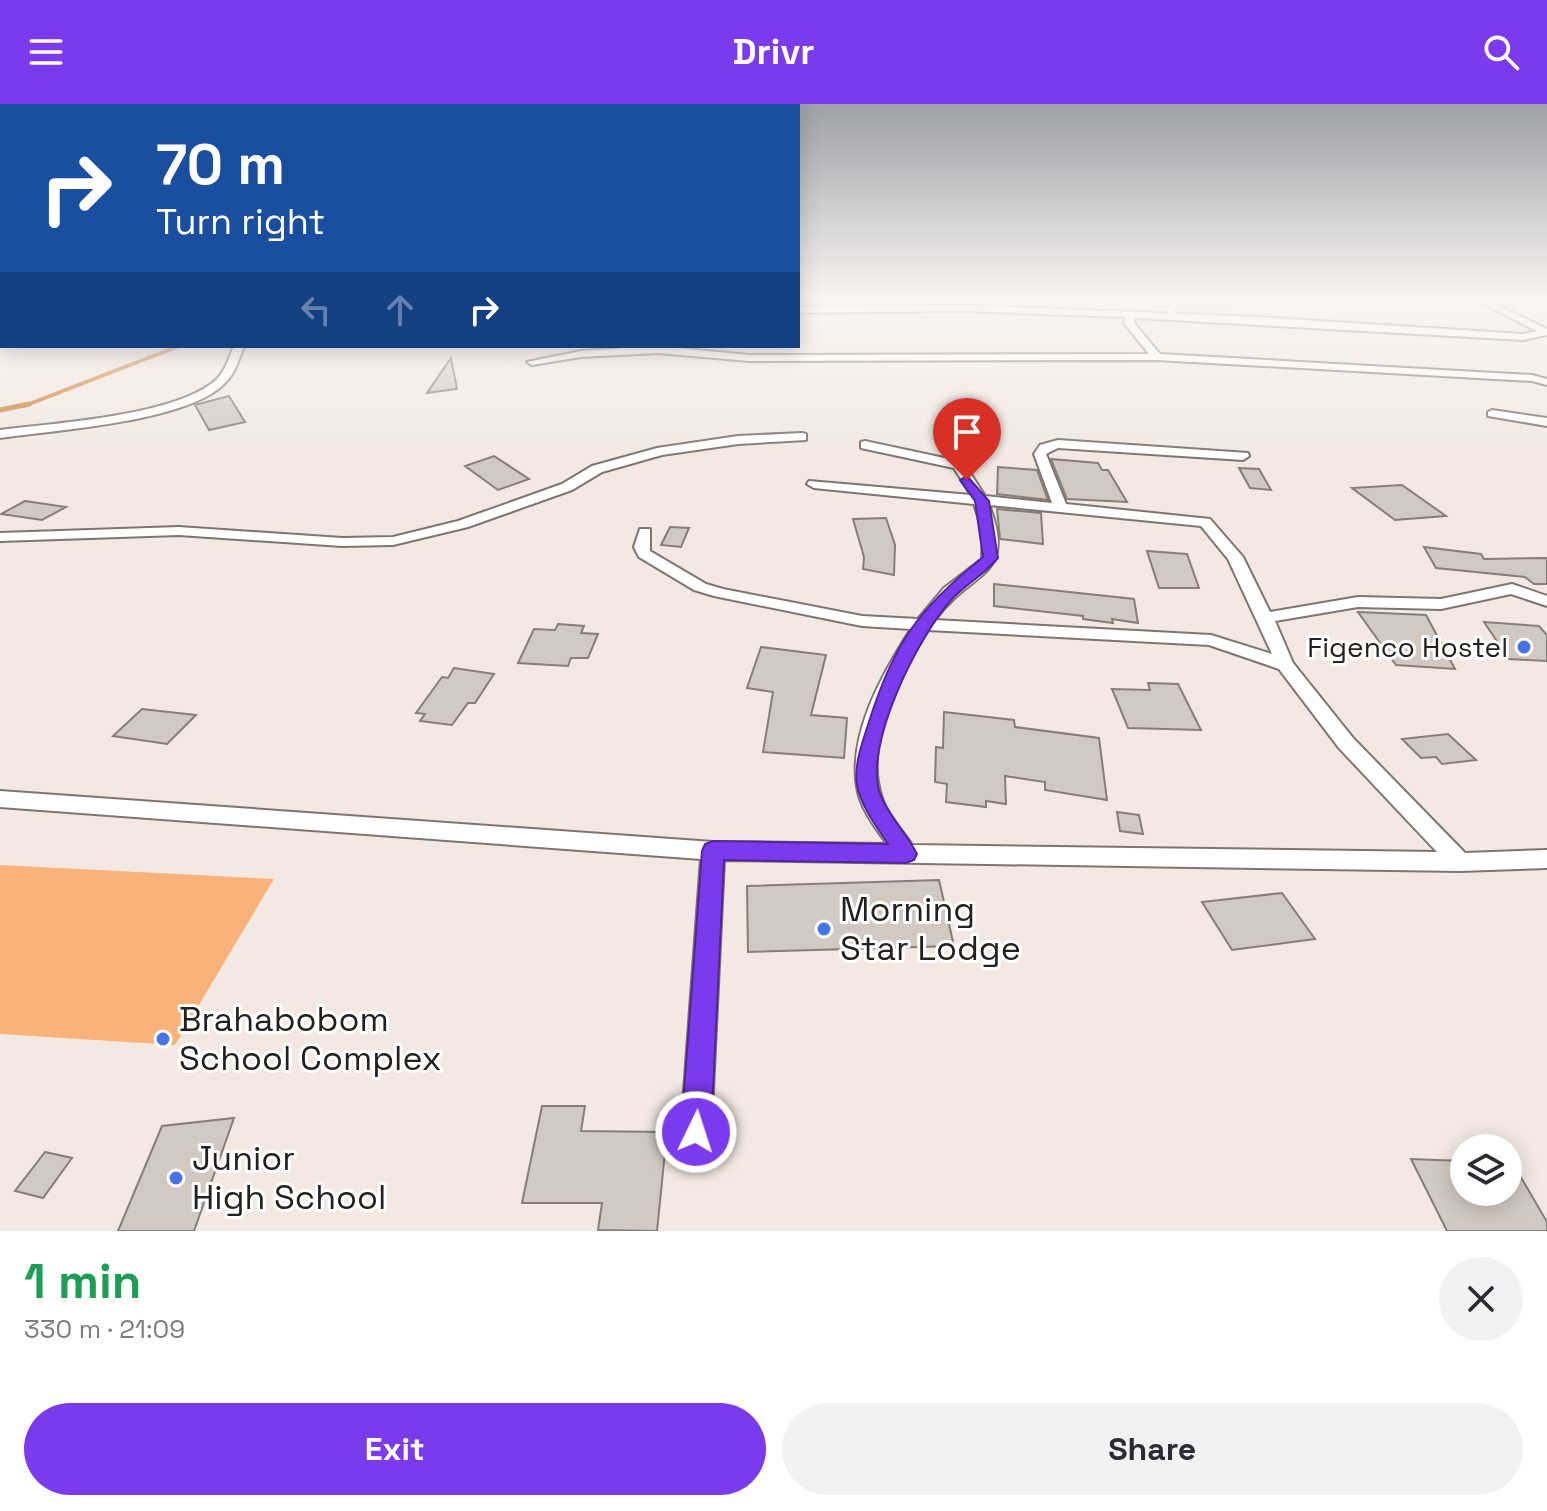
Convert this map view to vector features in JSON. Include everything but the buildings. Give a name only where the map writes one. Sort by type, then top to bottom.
[{"type":"street","points":[[0,434],[149,410],[194,397],[219,383],[229,372],[236,354]]},
{"type":"street","points":[[532,362],[586,354]]},
{"type":"street","points":[[710,354],[749,358],[1157,357],[1532,378],[1547,382]]},
{"type":"street","points":[[1154,354],[1157,357]]},
{"type":"street","points":[[1492,414],[1547,422]]},
{"type":"street","points":[[0,537],[179,531],[342,542],[393,541],[431,534],[473,521],[567,487],[597,469],[661,451],[738,440],[802,437]]},
{"type":"street","points":[[1060,506],[1040,454],[1044,448],[1058,444],[1243,456]]},
{"type":"street","points":[[865,445],[958,465],[982,501],[991,558],[948,593],[923,622],[894,672],[868,757],[867,781],[871,798],[906,854]]},
{"type":"street","points":[[814,484],[1205,522],[1235,557],[1285,665],[1346,743],[1460,862]]},
{"type":"street","points":[[645,532],[641,547],[644,554],[700,587],[735,598],[862,621],[1211,640],[1285,665]]},
{"type":"street","points":[[1265,618],[1358,602],[1441,604],[1512,589],[1547,601]]},
{"type":"street","points":[[0,799],[713,851],[1460,862],[1547,859]]},
{"type":"street","points":[[696,1132],[713,851]]},
{"type":"shaded area","points":[[0,865],[274,879],[175,1045],[0,1034]]},
{"type":"waterway","points":[[24,406],[159,354]]},
{"type":"waterway","points":[[0,410],[29,404]]},
{"type":"place","name":"Figenco Hostel","points":[[1524,647]]},
{"type":"place","name":"Morning Star Lodge","points":[[824,929]]},
{"type":"place","name":"Brahabobom School Complex","points":[[163,1039]]},
{"type":"place","name":"Junior High School","points":[[176,1178]]},
{"type":"route","points":[[696,1132],[713,851],[906,854],[871,798],[867,781],[868,757],[882,701],[894,672],[923,622],[948,593],[991,558],[982,501],[967,480]]}]
